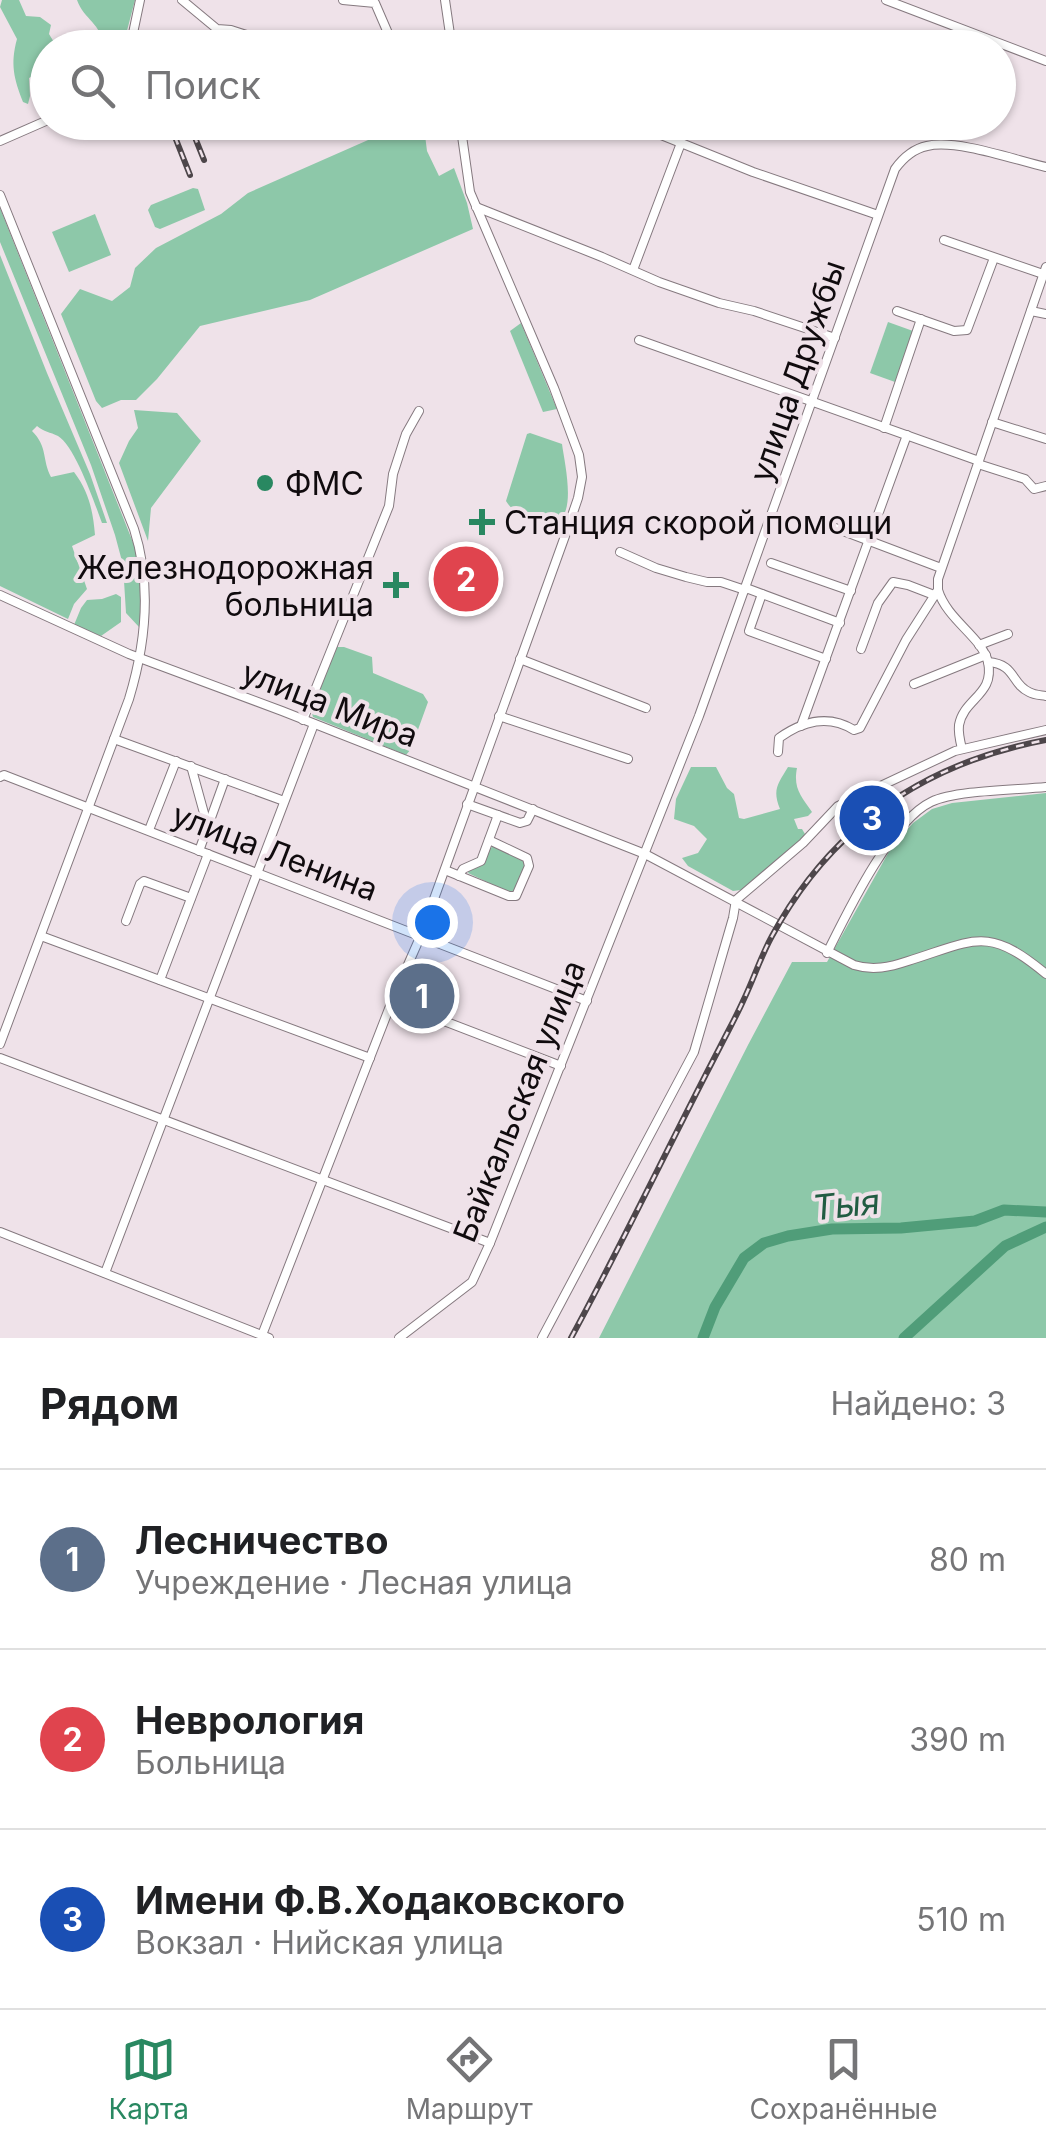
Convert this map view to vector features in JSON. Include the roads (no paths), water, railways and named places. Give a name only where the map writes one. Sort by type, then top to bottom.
[{"type":"street","points":[[134,30],[140,0]]},
{"type":"street","points":[[182,0],[217,30]]},
{"type":"street","points":[[343,0],[376,3],[387,30]]},
{"type":"street","points":[[444,0],[449,30]]},
{"type":"street","points":[[886,0],[965,30]]},
{"type":"street","points":[[1016,50],[1046,61]]},
{"type":"street","points":[[0,142],[30,128]]},
{"type":"street","points":[[0,1232],[266,1337],[322,1180],[421,936],[578,498],[582,476],[564,410],[476,207],[466,176],[462,140]]},
{"type":"street","points":[[674,140],[752,172],[878,215]]},
{"type":"street","points":[[633,270],[681,143]]},
{"type":"street","name":"улица Дружбы","points":[[645,854],[746,589],[898,165],[910,152],[941,144],[1046,168]]},
{"type":"street","points":[[0,196],[140,549],[146,588],[141,658],[130,699],[0,1044]]},
{"type":"street","points":[[476,207],[660,282],[835,338]]},
{"type":"street","points":[[778,752],[779,738],[802,726],[832,720],[854,730],[860,728],[936,592],[1045,271],[944,240]]},
{"type":"street","points":[[896,311],[960,332],[969,329],[994,258]]},
{"type":"street","points":[[1030,311],[1046,314]]},
{"type":"street","points":[[884,428],[921,319]]},
{"type":"street","points":[[638,340],[1025,479],[1034,488],[1046,486]]},
{"type":"street","points":[[304,720],[388,506],[406,434],[419,411]]},
{"type":"street","points":[[992,422],[1046,439]]},
{"type":"street","points":[[802,726],[906,435]]},
{"type":"street","points":[[830,526],[942,568]]},
{"type":"street","points":[[620,552],[656,568],[746,589],[840,622]]},
{"type":"street","points":[[771,562],[851,591]]},
{"type":"street","points":[[861,649],[878,603],[893,582],[936,592],[987,659],[986,687],[961,718],[962,749]]},
{"type":"street","points":[[762,594],[749,631],[826,659]]},
{"type":"street","name":"улица Мира","points":[[0,596],[141,658],[645,854],[854,965],[872,969],[893,966],[964,942],[984,940],[1016,950],[1046,974]]},
{"type":"street","points":[[979,645],[1008,634]]},
{"type":"street","points":[[520,659],[646,708]]},
{"type":"street","points":[[914,684],[987,659],[1009,670],[1028,692],[1046,696]]},
{"type":"street","points":[[499,716],[628,759]]},
{"type":"street","points":[[105,1273],[314,724]]},
{"type":"street","points":[[542,1338],[694,1052],[736,900],[803,843],[838,806],[962,749],[1046,730]]},
{"type":"street","points":[[114,739],[284,801]]},
{"type":"street","points":[[150,830],[176,761]]},
{"type":"street","points":[[191,766],[208,827]]},
{"type":"street","name":"улица Ленина","points":[[1,775],[587,1001]]},
{"type":"street","points":[[160,980],[192,898],[208,827],[226,779]]},
{"type":"street","points":[[828,952],[864,881],[920,809],[941,798],[1046,788]]},
{"type":"street","points":[[459,876],[481,861],[505,798]]},
{"type":"street","points":[[467,804],[517,822],[524,822],[533,809]]},
{"type":"street","points":[[444,870],[513,897],[517,895],[528,860],[524,854],[489,840]]},
{"type":"street","name":"Байкальская улица","points":[[399,1338],[472,1282],[645,854]]},
{"type":"street","points":[[126,921],[144,881],[192,898]]},
{"type":"street","points":[[41,936],[370,1058]]},
{"type":"street","points":[[392,1001],[561,1066]]},
{"type":"street","points":[[0,1058],[490,1243]]},
{"type":"waterway","name":"Тыя","points":[[703,1338],[715,1307],[744,1258],[764,1243],[832,1229],[975,1221],[1004,1210],[1046,1212]]},
{"type":"waterway","name":"Тыя","points":[[904,1338],[1005,1246],[1046,1227]]},
{"type":"railway","points":[[176,140],[190,175]]},
{"type":"railway","points":[[196,140],[204,160]]},
{"type":"railway","points":[[571,1338],[735,1017],[772,936],[823,863],[852,832],[921,783],[960,765],[1046,740]]},
{"type":"place","name":"ФМС","points":[[265,483]]},
{"type":"place","name":"Станция скорой помощи","points":[[482,522]]},
{"type":"place","name":"Неврология","points":[[466,579]]},
{"type":"place","name":"Железнодорожная больница","points":[[396,585]]},
{"type":"place","name":"Имени Ф.В.Ходаковского","points":[[872,818]]},
{"type":"place","name":"Лесничество","points":[[422,996]]}]
